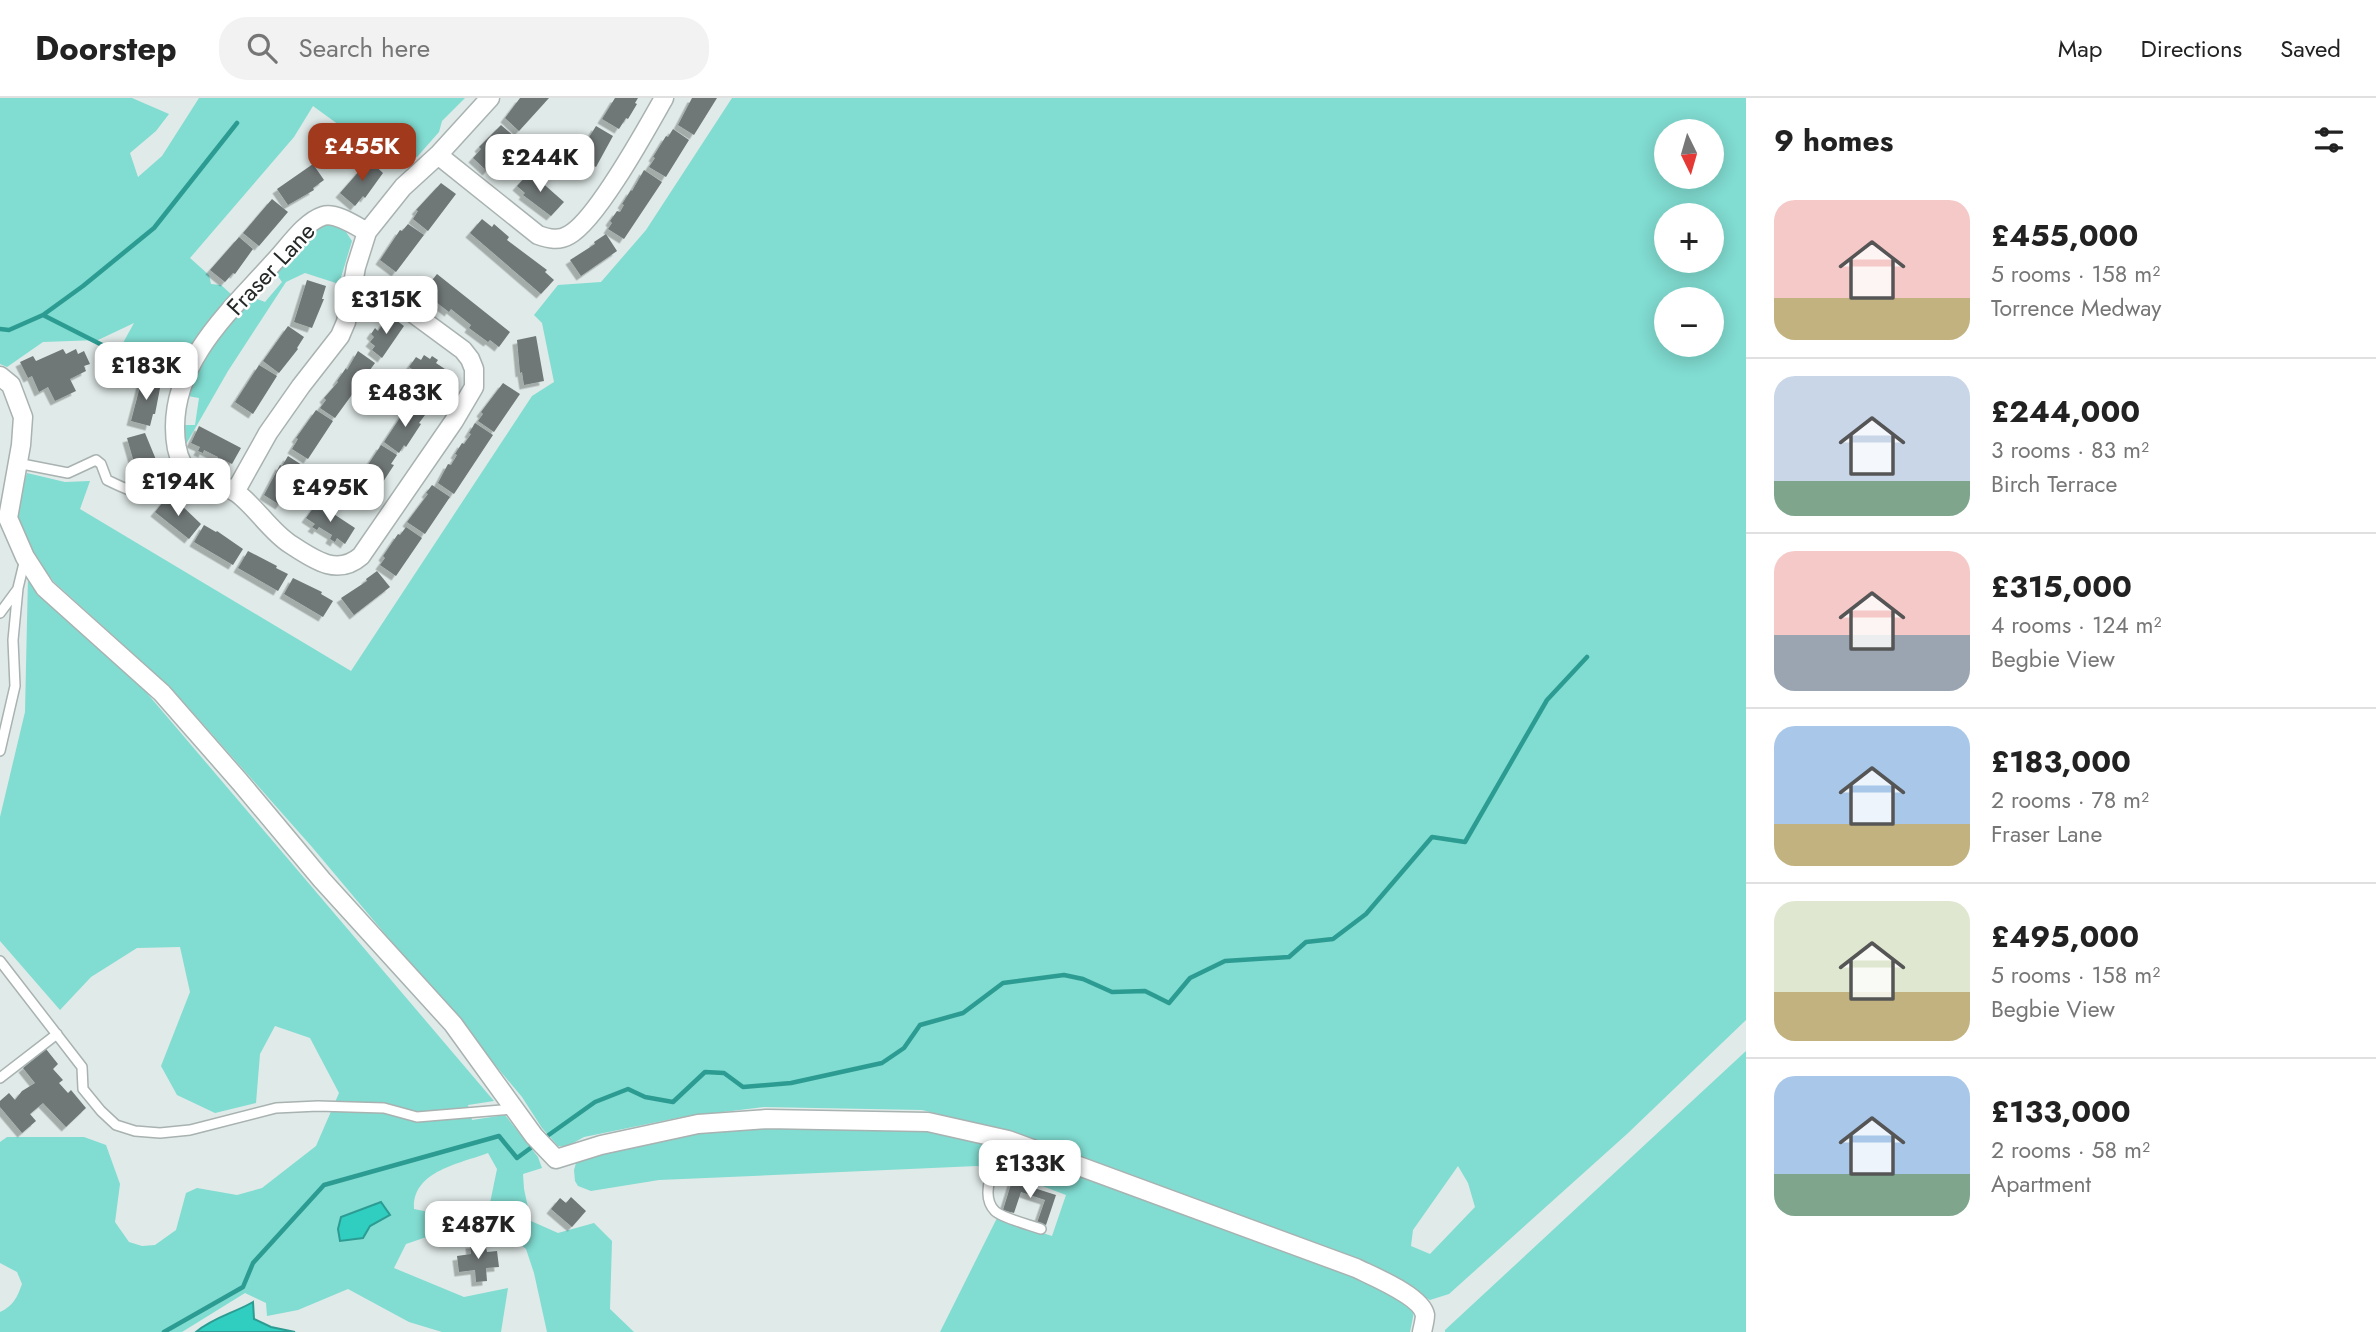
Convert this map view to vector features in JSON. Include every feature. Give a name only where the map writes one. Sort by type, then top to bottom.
[{"type":"street","points":[[235,492],[268,433],[340,336],[346,322],[356,267],[367,232],[403,187],[438,155],[490,98]]},
{"type":"street","points":[[438,155],[538,235],[548,239],[560,239],[571,234],[589,216],[637,146],[664,98]]},
{"type":"street","name":"Fraser Lane","points":[[188,472],[177,450],[175,412],[187,370],[195,355],[293,241],[321,216],[330,215],[367,232]]},
{"type":"street","points":[[188,472],[204,482],[235,492],[288,543],[327,565],[346,566],[361,556],[454,421],[474,387],[474,369],[463,350],[391,297],[353,286]]},
{"type":"street","points":[[0,376],[11,384],[23,417],[8,518],[25,558],[45,587],[162,693],[322,880],[453,1024],[534,1136],[555,1159],[639,1135],[698,1124],[767,1119],[928,1122],[1008,1140],[1356,1268],[1409,1296],[1420,1305],[1424,1315],[1422,1332]]},
{"type":"lane","points":[[17,463],[68,473],[96,460],[101,464],[107,480],[136,494],[147,495],[164,489],[188,472]]},
{"type":"lane","points":[[0,751],[15,686],[13,640],[18,588],[25,558]]},
{"type":"lane","points":[[0,613],[18,588]]},
{"type":"lane","points":[[0,961],[82,1067],[83,1089],[116,1125],[135,1131],[160,1133],[190,1130],[276,1108],[384,1108],[417,1117],[514,1109]]},
{"type":"lane","points":[[0,1078],[57,1034]]},
{"type":"lane","points":[[1008,1140],[990,1181],[987,1199],[996,1212],[1041,1229]]},
{"type":"shaded area","points":[[0,98],[132,98],[169,114],[156,131],[130,153],[138,177],[162,156],[199,98],[465,98],[442,121],[439,132],[417,157],[406,158],[398,168],[313,106],[294,137],[190,258],[209,275],[211,284],[221,285],[232,295],[184,359],[175,382],[160,379],[154,373],[145,376],[108,370],[134,323],[98,340],[43,342],[7,367],[0,364]]},
{"type":"shaded area","points":[[732,98],[1746,98],[1746,1020],[1627,1134],[1449,1294],[1430,1300],[1361,1260],[1012,1132],[922,1110],[764,1107],[682,1117],[584,1137],[566,1147],[558,1146],[542,1128],[522,1097],[312,847],[171,688],[54,582],[21,539],[12,519],[27,473],[65,482],[90,481],[80,509],[351,671],[532,396],[554,382],[542,323],[534,315],[558,285],[601,282],[646,230]],"holes":[[[1458,1166],[1468,1183],[1475,1207],[1430,1254],[1411,1246],[1413,1230]]]},
{"type":"shaded area","points":[[330,222],[346,232],[352,241],[339,284],[305,273],[286,282],[228,371],[185,446],[182,425],[195,425],[199,398],[188,396],[191,369],[252,297],[265,302],[282,282],[275,272],[317,224]]},
{"type":"shaded area","points":[[28,576],[39,594],[146,692],[494,1101],[468,1105],[472,1120],[505,1115],[538,1157],[542,1168],[523,1174],[531,1221],[558,1233],[594,1223],[612,1241],[610,1309],[634,1332],[547,1332],[526,1249],[495,1224],[489,1208],[497,1169],[488,1153],[439,1171],[421,1186],[415,1196],[414,1209],[444,1215],[450,1229],[406,1244],[394,1268],[464,1297],[508,1288],[501,1332],[442,1332],[409,1322],[348,1289],[298,1310],[267,1316],[266,1303],[245,1293],[182,1332],[0,1332],[0,1312],[14,1301],[22,1284],[17,1272],[0,1263],[0,1142],[7,1137],[84,1137],[106,1145],[120,1184],[115,1222],[129,1242],[142,1246],[155,1245],[176,1230],[186,1193],[197,1188],[237,1195],[262,1188],[316,1146],[339,1093],[310,1038],[275,1026],[260,1054],[256,1103],[215,1113],[177,1095],[161,1066],[190,992],[180,947],[137,948],[91,977],[60,1010],[0,941],[0,817],[25,712]]},
{"type":"shaded area","points":[[1746,1051],[1746,1332],[1445,1332],[1445,1330]]},
{"type":"shaded area","points":[[767,1124],[924,1128],[995,1143],[985,1168],[977,1166],[659,1180],[591,1191],[578,1186],[575,1181],[576,1163],[586,1155],[661,1136]]},
{"type":"shaded area","points":[[1013,1150],[1350,1274],[1400,1299],[1414,1312],[1410,1332],[940,1332],[997,1218],[1052,1236],[1066,1195],[1003,1171]]},
{"type":"shaded area","points":[[381,1202],[390,1215],[370,1226],[363,1238],[340,1241],[338,1229],[341,1217]]},
{"type":"shaded area","points":[[253,1302],[254,1319],[271,1327],[295,1332],[196,1332],[209,1323]]},
{"type":"building","points":[[520,98],[549,98],[519,131],[505,118]]},
{"type":"building","points":[[615,98],[638,98],[628,119],[626,118],[619,129],[602,119]]},
{"type":"building","points":[[692,98],[717,98],[694,135],[678,125]]},
{"type":"building","points":[[501,125],[516,138],[487,171],[473,158],[481,149],[479,147]]},
{"type":"building","points":[[596,126],[613,136],[596,167],[589,173],[573,163]]},
{"type":"building","points":[[673,129],[689,140],[666,177],[649,167],[666,136],[668,137]]},
{"type":"building","points":[[369,160],[383,173],[365,198],[363,196],[355,206],[340,193]]},
{"type":"building","points":[[313,164],[324,180],[313,188],[314,190],[288,205],[277,189]]},
{"type":"building","points":[[644,170],[662,182],[624,239],[608,229],[612,223],[610,221],[617,211],[620,212],[624,205],[622,204]]},
{"type":"building","points":[[530,172],[564,202],[551,216],[523,195],[525,193],[517,186]]},
{"type":"building","points":[[441,183],[456,194],[428,231],[413,219],[418,211],[416,210]]},
{"type":"building","points":[[272,199],[288,212],[259,246],[243,233]]},
{"type":"building","points":[[482,219],[492,227],[494,224],[509,237],[507,240],[547,270],[545,272],[554,280],[541,294],[470,233]]},
{"type":"building","points":[[408,224],[424,235],[396,272],[380,260],[400,230]]},
{"type":"building","points":[[606,234],[617,251],[581,276],[570,260]]},
{"type":"building","points":[[239,237],[253,249],[235,274],[225,282],[210,270]]},
{"type":"building","points":[[437,274],[510,332],[499,347],[469,328],[471,325],[451,309],[449,312],[432,299],[434,297],[425,289]]},
{"type":"building","points":[[307,280],[326,286],[324,299],[312,328],[294,322]]},
{"type":"building","points":[[389,315],[404,326],[382,358],[372,350],[375,346],[370,342],[374,337],[371,334],[375,328],[378,331]]},
{"type":"building","points":[[288,326],[304,337],[279,373],[263,361]]},
{"type":"building","points":[[536,336],[544,381],[524,385],[522,372],[520,373],[517,340]]},
{"type":"building","points":[[63,349],[66,354],[76,349],[78,354],[84,351],[90,364],[84,366],[86,371],[70,379],[76,391],[55,401],[48,387],[39,392],[32,376],[28,378],[20,362],[33,356],[36,361]]},
{"type":"building","points":[[358,351],[375,363],[335,418],[320,408],[326,400],[324,398],[346,368],[347,370]]},
{"type":"building","points":[[424,355],[438,360],[436,363],[451,373],[441,388],[409,367],[416,357],[421,360]]},
{"type":"building","points":[[259,365],[277,376],[253,414],[235,402]]},
{"type":"building","points":[[142,379],[161,383],[150,426],[131,421]]},
{"type":"building","points":[[503,383],[520,394],[494,432],[478,421],[483,414],[481,412]]},
{"type":"building","points":[[409,404],[425,415],[406,447],[404,445],[399,453],[384,442]]},
{"type":"building","points":[[316,410],[333,421],[308,459],[292,449],[298,439],[296,438]]},
{"type":"building","points":[[475,423],[493,435],[454,494],[438,483],[462,443],[464,444],[471,434],[469,433]]},
{"type":"building","points":[[199,426],[241,448],[232,464],[224,460],[222,463],[216,461],[218,457],[204,450],[203,453],[198,451],[200,447],[191,443]]},
{"type":"building","points":[[145,433],[157,462],[154,463],[158,475],[139,480],[127,438]]},
{"type":"building","points":[[381,445],[397,455],[391,464],[394,465],[379,488],[376,486],[371,493],[356,483]]},
{"type":"building","points":[[288,456],[305,467],[280,505],[264,495]]},
{"type":"building","points":[[432,485],[450,497],[425,534],[407,522]]},
{"type":"building","points":[[167,497],[177,505],[179,503],[201,524],[189,539],[155,512]]},
{"type":"building","points":[[317,503],[355,528],[345,544],[337,538],[335,542],[330,539],[332,535],[319,527],[317,530],[312,527],[315,524],[306,518]]},
{"type":"building","points":[[204,525],[243,549],[233,565],[194,542]]},
{"type":"building","points":[[406,527],[422,538],[396,576],[380,565],[398,534]]},
{"type":"building","points":[[248,551],[288,574],[278,591],[238,568]]},
{"type":"building","points":[[377,571],[390,587],[354,615],[341,598]]},
{"type":"building","points":[[293,578],[322,592],[321,594],[333,601],[323,617],[284,594]]},
{"type":"building","points":[[46,1049],[58,1064],[53,1069],[63,1080],[59,1083],[68,1093],[71,1090],[86,1108],[66,1127],[43,1103],[30,1114],[36,1121],[22,1133],[0,1107],[0,1101],[9,1093],[15,1100],[22,1091],[35,1083],[23,1068]]},
{"type":"building","points":[[1012,1181],[1056,1195],[1046,1225],[1037,1223],[1045,1200],[1021,1192],[1014,1213],[1003,1210]]},
{"type":"building","points":[[571,1197],[586,1211],[572,1227],[551,1209],[560,1198],[566,1203]]},
{"type":"building","points":[[485,1243],[487,1252],[497,1251],[499,1267],[486,1268],[487,1281],[476,1282],[475,1270],[459,1272],[457,1256],[471,1254],[470,1244]]},
{"type":"waterway","points":[[0,329],[9,330],[43,315],[154,228],[237,123]]},
{"type":"waterway","points":[[43,315],[108,348]]},
{"type":"waterway","points":[[543,1139],[595,1102],[628,1089],[645,1097],[673,1102],[705,1072],[724,1073],[743,1087],[791,1083],[882,1063],[904,1048],[920,1025],[963,1013],[1003,983],[1064,975],[1083,979],[1112,992],[1145,991],[1169,1003],[1190,978],[1225,961],[1289,957],[1306,942],[1333,939],[1366,914],[1432,837],[1465,842],[1547,700],[1587,657]]},
{"type":"waterway","points":[[164,1332],[243,1287],[253,1263],[324,1185],[499,1136],[517,1158],[536,1144]]}]
